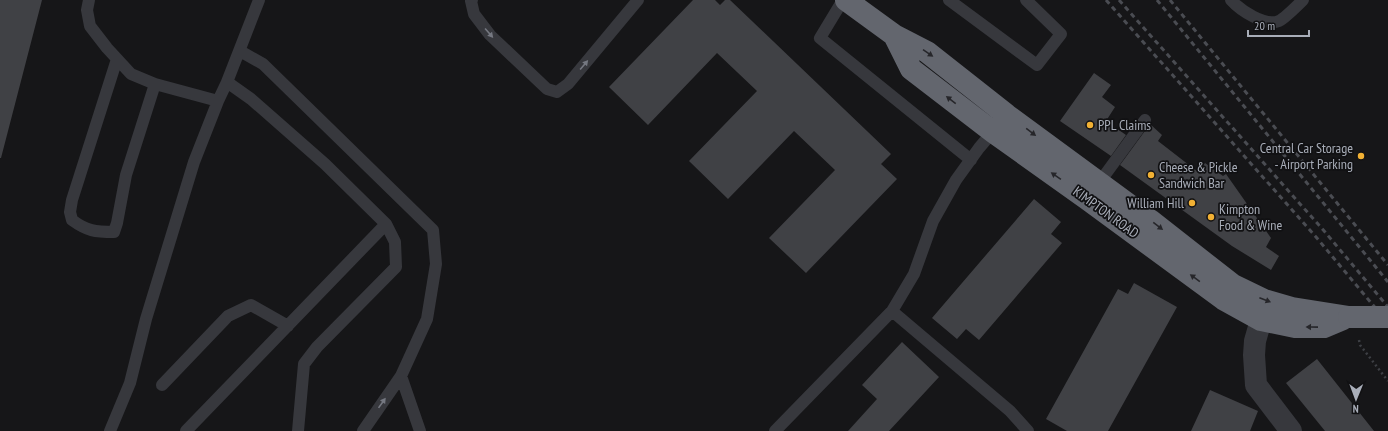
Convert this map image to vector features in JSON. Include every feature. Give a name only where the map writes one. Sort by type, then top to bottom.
[{"type":"highway","name":"KIMPTON ROAD","points":[[846,0],[894,35],[927,52],[1007,114],[1150,220],[1233,285],[1264,300],[1292,308],[1349,317],[1388,316]]},
{"type":"highway","name":"KIMPTON ROAD","points":[[894,35],[911,69],[993,132],[1224,299],[1261,320],[1295,327],[1324,327],[1349,317]]},
{"type":"street","points":[[1261,320],[1255,341],[1254,355],[1256,385],[1291,431]]},
{"type":"lane","points":[[89,0],[87,10],[90,26],[131,74],[155,84],[218,101]]},
{"type":"lane","points":[[110,431],[130,383],[146,319],[194,162],[259,0]]},
{"type":"lane","points":[[472,0],[474,14],[490,35],[547,89],[557,92],[568,84],[638,0]]},
{"type":"lane","points":[[843,0],[820,38],[971,160]]},
{"type":"lane","points":[[949,0],[1037,65],[1061,34],[1026,0]]},
{"type":"lane","points":[[1231,0],[1252,17],[1264,21],[1278,21],[1303,0]]},
{"type":"lane","points":[[240,50],[263,64],[433,230],[436,264],[427,320],[401,376],[363,431]]},
{"type":"lane","points":[[117,59],[72,200],[70,212],[72,220],[83,228],[98,232],[114,232],[126,175],[155,84]]},
{"type":"lane","points":[[227,82],[251,99],[319,159],[386,224],[395,242],[396,267],[317,347],[304,364],[298,431]]},
{"type":"lane","points":[[775,431],[892,311],[914,274],[933,221],[956,180],[1007,114]]},
{"type":"lane","points":[[1099,183],[1145,120]]},
{"type":"lane","points":[[186,431],[386,224]]},
{"type":"lane","points":[[162,385],[228,316],[252,305],[288,326]]},
{"type":"lane","points":[[892,311],[1010,411],[1028,431]]},
{"type":"lane","points":[[401,376],[420,431]]},
{"type":"path","points":[[1359,340],[1360,345],[1388,382]]},
{"type":"building","points":[[0,0],[42,0],[1,158],[0,158]]},
{"type":"building","points":[[693,0],[715,0],[720,5],[725,0],[730,0],[891,154],[881,164],[897,179],[806,273],[769,238],[835,170],[794,131],[728,199],[689,161],[757,91],[717,53],[648,125],[609,87]]},
{"type":"building","points":[[1094,73],[1111,85],[1102,97],[1115,107],[1106,121],[1126,135],[1111,156],[1060,121]]},
{"type":"building","points":[[1150,124],[1162,135],[1158,141],[1198,172],[1205,163],[1223,176],[1226,174],[1271,238],[1266,247],[1279,256],[1271,270],[1232,246],[1120,165]]},
{"type":"building","points":[[1034,199],[1061,222],[1051,234],[1062,243],[979,340],[966,329],[957,339],[932,318]]},
{"type":"building","points":[[1134,283],[1177,307],[1108,431],[1067,431],[1046,419],[1118,289],[1128,294]]},
{"type":"building","points":[[902,342],[939,377],[889,431],[848,431],[877,399],[862,385]]},
{"type":"building","points":[[1317,359],[1374,431],[1325,431],[1286,383]]},
{"type":"building","points":[[1210,390],[1258,411],[1250,431],[1191,431]]},
{"type":"railway","points":[[1106,0],[1316,237],[1388,323]]},
{"type":"railway","points":[[1119,0],[1325,232],[1388,307]]},
{"type":"railway","points":[[1157,0],[1388,282]]},
{"type":"railway","points":[[1170,0],[1388,265]]},
{"type":"place","name":"PPL Claims","points":[[1090,125]]},
{"type":"place","name":"Central Car Storage - Airport Parking","points":[[1361,156]]},
{"type":"place","name":"Cheese & Pickle Sandwich Bar","points":[[1151,175]]},
{"type":"place","name":"William Hill","points":[[1192,203]]},
{"type":"place","name":"Kimpton Food & Wine","points":[[1211,217]]}]
